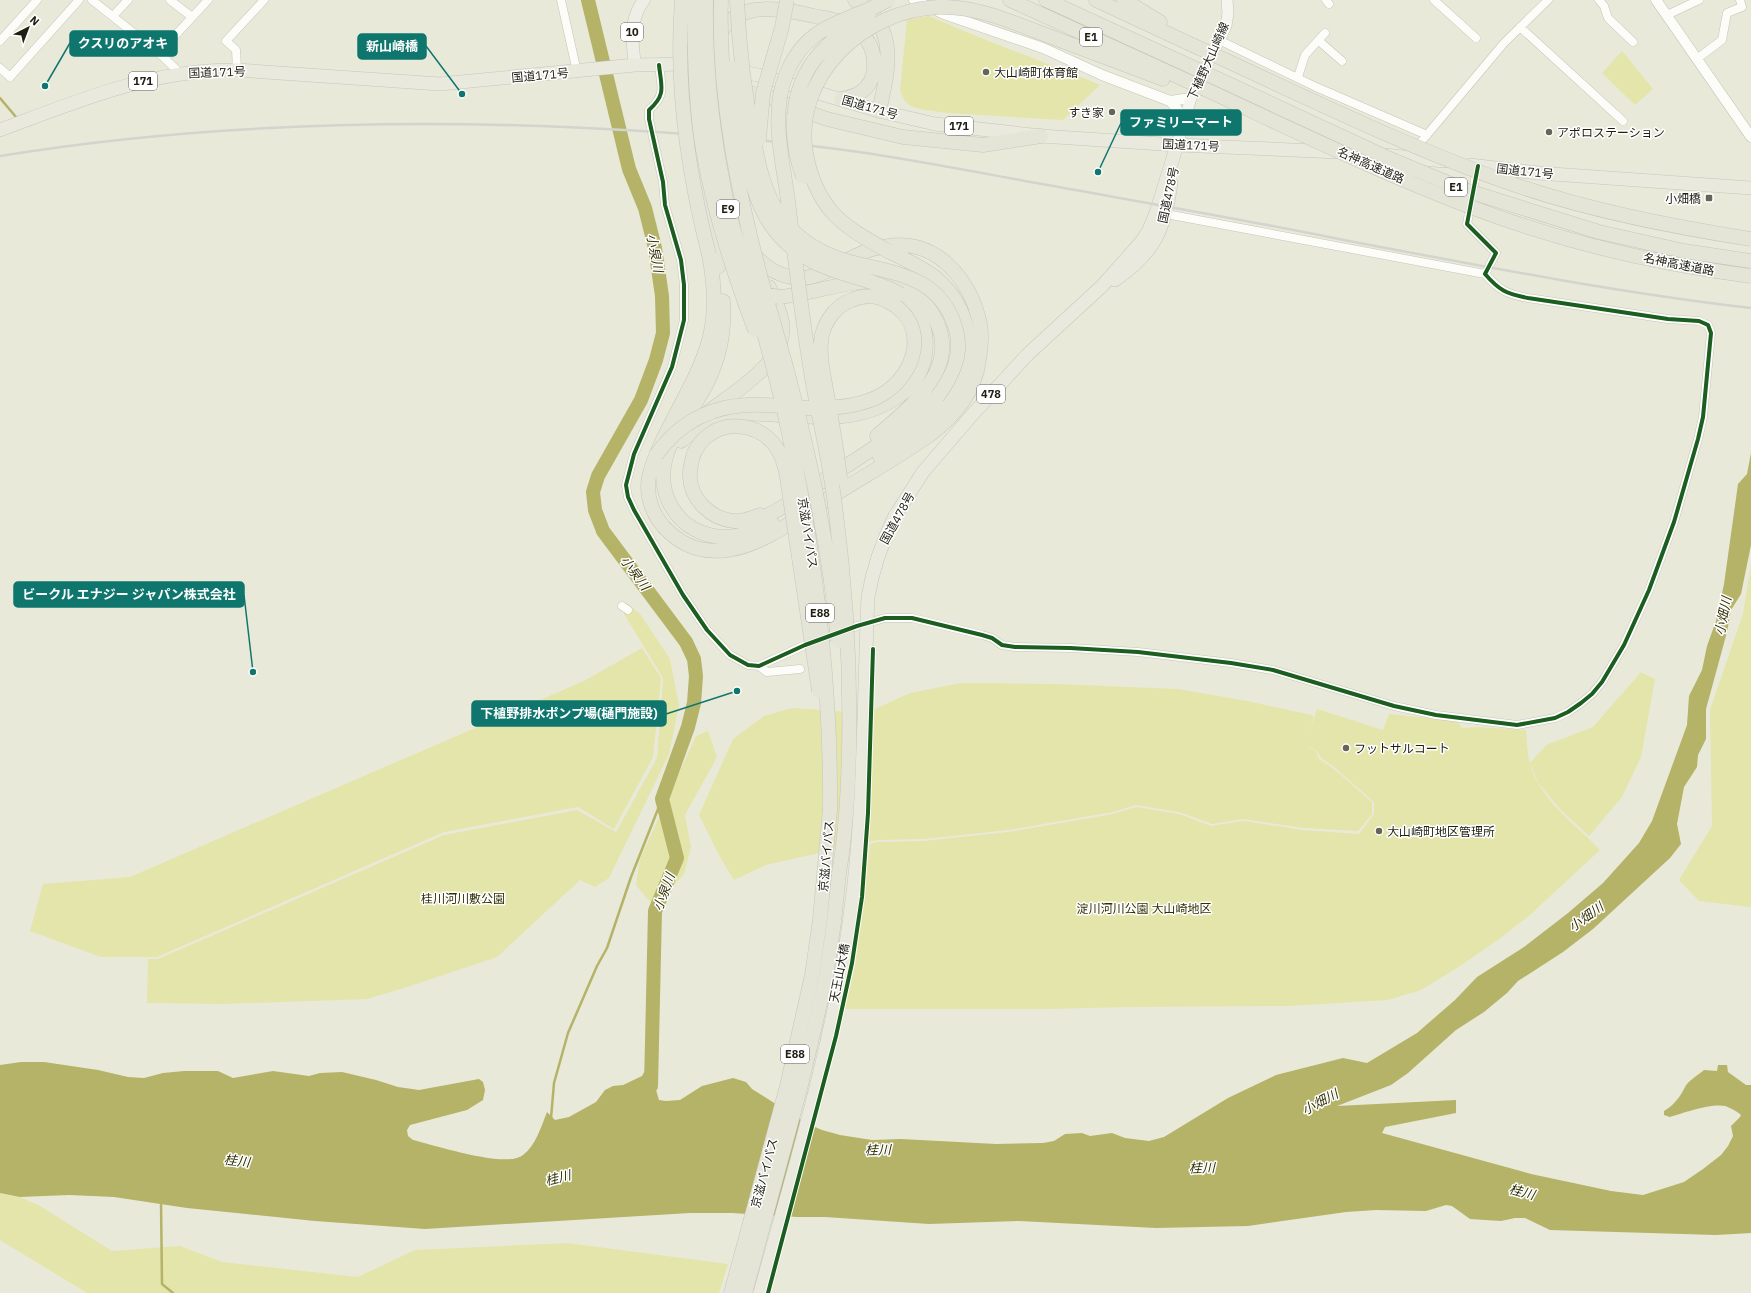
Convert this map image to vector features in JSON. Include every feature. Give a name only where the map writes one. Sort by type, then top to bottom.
[{"type":"highway","points":[[682,0],[681,59],[686,139],[696,203],[712,272],[714,312],[711,338],[707,350],[656,455],[650,476],[649,495],[652,508],[662,525],[677,539],[689,546],[701,550],[728,550],[757,541],[774,532],[931,434],[952,416],[963,403],[976,377],[979,365],[981,337],[973,300],[956,271],[930,251],[912,245],[893,245],[863,252],[832,268],[811,276],[789,277],[781,275],[765,265],[755,256],[737,233]]},
{"type":"highway","points":[[695,0],[694,45],[698,106],[708,176],[728,256],[789,414]]},
{"type":"highway","points":[[691,48],[692,23],[697,11],[705,0]]},
{"type":"highway","name":"E9","points":[[705,0],[708,96],[728,207],[789,414]]},
{"type":"highway","name":"E9","points":[[721,0],[721,49],[724,88],[733,156],[789,414]]},
{"type":"highway","points":[[681,441],[704,423],[729,415],[748,413],[835,417],[866,413],[880,408],[905,392],[915,380],[925,360],[927,347],[923,322],[917,311],[909,302],[891,290],[822,266],[801,254],[782,239],[766,218],[753,190],[749,174],[728,48],[725,0]]},
{"type":"highway","points":[[737,0],[742,66],[750,121],[759,167],[767,193],[781,218],[798,236],[823,251],[854,263],[889,270],[914,279],[934,292],[942,301],[954,322],[957,334],[958,354],[940,402],[902,442],[847,487]]},
{"type":"highway","points":[[781,218],[772,198],[761,160],[759,133],[763,93],[782,27],[787,0]]},
{"type":"highway","points":[[855,0],[863,5],[874,16],[882,29],[886,40],[888,52],[887,69],[879,111]]},
{"type":"highway","points":[[712,81],[718,164],[724,201],[737,233],[769,289],[779,310],[782,323],[780,343],[775,354],[761,371],[700,419],[681,441],[672,461],[671,480],[673,490],[680,506],[694,520],[713,528],[731,529],[755,522],[833,474],[895,432],[922,411],[955,392],[965,372],[969,344],[966,322],[953,297],[936,278],[915,264],[852,234],[828,214],[810,190],[801,172],[794,147],[793,132],[795,103],[802,80],[816,57],[837,37],[889,0]]},
{"type":"highway","name":"E88","points":[[839,874],[845,831],[849,735],[847,638],[842,563],[832,484],[812,378],[781,146],[779,110],[781,91],[790,66],[811,38],[832,24],[889,0]]},
{"type":"highway","name":"E1","points":[[1010,0],[1171,77]]},
{"type":"highway","name":"名神高速道路","points":[[1046,0],[1384,156],[1468,192],[1599,232],[1684,251],[1751,261]]},
{"type":"highway","name":"E1","points":[[1096,0],[1424,150],[1471,169],[1523,187],[1625,216],[1751,239]]},
{"type":"highway","points":[[1124,0],[1153,17],[1188,43]]},
{"type":"highway","points":[[888,251],[854,232],[832,212],[823,200],[811,175],[805,149],[805,123],[810,98],[822,74],[838,54],[859,35],[884,21],[912,11],[941,7],[971,10],[991,15],[1171,77]]},
{"type":"highway","points":[[713,48],[723,26],[733,17],[753,8],[773,8],[846,23],[862,33],[867,40],[874,58],[874,68],[872,78],[861,92],[841,99]]},
{"type":"highway","name":"国道171号","points":[[0,130],[95,94],[130,84],[203,71],[237,70],[440,84],[629,66],[693,64],[758,75],[879,111],[935,124],[1041,136],[1177,145],[1341,152],[1408,157],[1538,173],[1751,188]]},
{"type":"highway","name":"名神高速道路","points":[[1171,77],[1278,123],[1392,175],[1499,217],[1566,238],[1609,249],[1673,263],[1751,276]]},
{"type":"highway","points":[[692,86],[700,170],[724,303],[719,353],[708,381],[671,442],[666,455],[663,480],[666,496],[677,515],[687,525],[704,534],[729,537],[743,535],[764,527],[787,515],[902,442]]},
{"type":"highway","points":[[718,164],[720,126],[722,116],[726,108],[733,101],[746,95],[754,94],[770,96],[787,105],[827,119],[903,137],[983,145],[1041,136]]},
{"type":"highway","name":"国道478号","points":[[1102,286],[1116,279],[1137,263],[1149,250],[1160,232],[1166,214],[1177,145]]},
{"type":"highway","name":"国道478号","points":[[760,1293],[828,1040],[841,978],[856,869],[862,773],[868,597],[879,550],[895,516],[923,472],[972,415],[1027,355],[1102,286],[1142,241],[1149,230],[1177,145]]},
{"type":"highway","points":[[711,229],[723,258],[738,278],[754,292],[761,295],[780,297],[809,293],[855,283],[885,282],[906,288],[923,301],[935,318],[939,328],[942,350],[941,362],[925,392],[833,474]]},
{"type":"highway","points":[[656,455],[670,437],[678,430],[698,417],[719,409],[752,404],[814,408],[829,408],[837,408],[864,403],[886,392],[901,379],[907,371],[914,353],[915,344],[911,325],[906,317],[892,303],[874,297],[864,296],[846,302],[830,317],[822,336],[822,362],[829,402],[830,410],[838,453],[842,563]]},
{"type":"highway","name":"京滋バイパス","points":[[731,1293],[787,1086],[811,983],[820,919],[830,809],[826,670],[810,542],[789,414]]},
{"type":"highway","name":"京滋バイパス","points":[[745,1293],[800,1089],[816,1022],[827,970],[839,874],[843,756],[839,653],[835,606],[814,479],[789,414]]},
{"type":"highway","points":[[774,511],[744,521],[733,521],[722,519],[704,507],[696,499],[690,477],[694,453],[705,438],[718,430],[730,426],[744,427],[757,431],[776,446],[784,463],[819,692],[830,809]]},
{"type":"main road","name":"10","points":[[629,66],[634,18],[644,0]]},
{"type":"main road","name":"下植野大山崎線","points":[[1177,145],[1191,98],[1226,26],[1227,0]]},
{"type":"street","points":[[0,41],[37,0]]},
{"type":"street","points":[[0,68],[10,77],[79,0]]},
{"type":"street","points":[[92,0],[158,53],[180,74]]},
{"type":"street","points":[[112,16],[128,0]]},
{"type":"street","points":[[170,0],[192,18]]},
{"type":"street","points":[[158,53],[208,0]]},
{"type":"street","points":[[237,70],[236,50],[226,41],[264,0]]},
{"type":"street","points":[[561,0],[579,71]]},
{"type":"street","points":[[914,0],[944,14],[1043,48],[1102,75],[1170,101],[1177,109],[1184,122]]},
{"type":"street","points":[[1434,0],[1476,38]]},
{"type":"street","points":[[1408,157],[1504,43],[1548,0]]},
{"type":"street","points":[[1598,0],[1604,6],[1608,18],[1633,42]]},
{"type":"street","points":[[1656,0],[1698,58],[1751,137]]},
{"type":"street","points":[[1667,15],[1699,0]]},
{"type":"street","points":[[1698,58],[1722,40],[1727,13],[1742,7],[1740,0]]},
{"type":"street","points":[[1520,27],[1623,121]]},
{"type":"street","points":[[1298,77],[1305,55],[1325,33]]},
{"type":"street","points":[[1219,40],[1316,87],[1427,135]]},
{"type":"street","points":[[1318,41],[1342,61]]},
{"type":"street","points":[[659,64],[662,93],[659,102],[649,110],[649,120],[663,182],[665,205],[681,260],[684,285],[684,320],[672,367],[634,454],[626,485],[628,497],[634,510],[683,595],[707,630],[730,655],[748,665],[759,666],[805,645],[857,626],[885,618],[898,617],[912,618],[982,635],[992,638],[1011,649],[1070,648],[1138,652],[1231,663],[1273,670],[1394,706],[1436,715],[1517,724],[1555,718],[1568,712],[1592,694],[1602,682],[1624,645],[1665,550],[1693,457],[1703,417],[1711,333],[1708,325],[1699,321],[1668,319],[1509,294],[1497,287],[1485,274],[1166,214]]},
{"type":"street","points":[[1170,101],[1191,98]]},
{"type":"street","points":[[1478,166],[1467,224],[1496,253],[1485,274]]},
{"type":"street","points":[[759,666],[767,672],[800,669]]},
{"type":"green space","name":"大山崎町体育館","points":[[929,16],[1100,85],[1063,120],[948,113],[919,109],[909,105],[905,101],[900,91],[907,20]]},
{"type":"green space","points":[[1622,51],[1653,89],[1635,105],[1602,73]]},
{"type":"green space","points":[[1751,564],[1751,907],[1699,901],[1679,880],[1712,826],[1710,710],[1743,614]]},
{"type":"green space","name":"桂川河川敷公園","points":[[627,603],[640,614],[670,659],[679,705],[669,754],[609,878],[595,887],[580,880],[497,957],[367,999],[222,1004],[147,1003],[148,959],[158,959],[444,835],[577,810],[616,832],[657,758],[663,678],[624,614]]},
{"type":"green space","points":[[642,648],[661,678],[653,757],[614,829],[578,807],[444,832],[157,957],[101,957],[30,931],[43,884],[130,877],[584,681]]},
{"type":"green space","points":[[1641,672],[1655,679],[1641,757],[1622,797],[1589,836],[1560,809],[1539,784],[1530,763],[1546,745],[1593,727]]},
{"type":"green space","points":[[961,683],[1054,684],[1178,689],[1247,701],[1311,715],[1314,717],[1308,739],[1309,748],[1316,751],[1319,759],[1340,774],[1372,802],[1372,814],[1358,831],[1304,828],[1243,819],[1212,824],[1179,812],[1136,805],[1113,812],[1008,830],[924,839],[877,840],[766,865],[734,880],[720,857],[699,815],[733,739],[764,716],[792,708],[866,713],[910,693]]},
{"type":"green space","name":"淀川河川公園 大山崎地区","points":[[1317,709],[1383,730],[1389,714],[1457,721],[1462,728],[1479,727],[1526,730],[1530,763],[1541,789],[1559,811],[1600,850],[1531,914],[1499,939],[1457,968],[1421,990],[1388,1000],[1288,1006],[1045,1009],[845,1009],[855,966],[870,844],[877,842],[923,841],[1008,832],[1113,814],[1136,807],[1179,814],[1211,826],[1243,821],[1303,830],[1359,834],[1374,814],[1374,802],[1333,766],[1321,758],[1317,751],[1309,747],[1308,739]]},
{"type":"green space","points":[[708,731],[717,757],[685,815],[691,847],[684,874],[665,895],[651,903],[636,885],[640,859],[696,736]]},
{"type":"green space","points":[[0,1193],[20,1197],[40,1206],[112,1251],[180,1246],[222,1262],[358,1277],[415,1250],[567,1243],[728,1264],[719,1293],[87,1293],[0,1240]]},
{"type":"water","points":[[1751,453],[1751,545],[1741,594],[1731,610],[1727,632],[1706,709],[1706,739],[1698,755],[1697,767],[1684,787],[1677,824],[1681,844],[1670,858],[1593,929],[1563,952],[1518,981],[1507,993],[1484,1012],[1456,1030],[1408,1073],[1391,1085],[1337,1106],[1456,1100],[1456,1113],[1385,1127],[1382,1133],[1531,1174],[1611,1191],[1643,1195],[1684,1182],[1721,1155],[1728,1146],[1733,1136],[1731,1126],[1741,1115],[1731,1108],[1719,1105],[1697,1109],[1670,1117],[1664,1115],[1664,1111],[1671,1106],[1693,1078],[1704,1070],[1717,1071],[1718,1065],[1727,1065],[1728,1072],[1746,1085],[1751,1085],[1751,1233],[1716,1235],[1550,1230],[1525,1218],[1515,1218],[1501,1221],[1470,1219],[1452,1206],[1446,1205],[1426,1211],[1376,1210],[1346,1212],[1248,1226],[1156,1228],[1019,1221],[929,1224],[825,1217],[797,1217],[732,1213],[690,1213],[425,1229],[315,1221],[187,1208],[114,1197],[69,1195],[20,1197],[0,1193],[0,1065],[21,1062],[44,1062],[98,1070],[128,1077],[144,1078],[163,1073],[184,1071],[218,1071],[233,1078],[273,1071],[309,1076],[320,1073],[342,1072],[398,1087],[419,1090],[479,1079],[483,1082],[485,1090],[483,1100],[467,1110],[410,1125],[407,1130],[408,1136],[413,1140],[453,1151],[487,1158],[502,1159],[515,1159],[528,1151],[538,1135],[547,1112],[555,1120],[569,1117],[596,1102],[605,1090],[613,1086],[623,1085],[642,1076],[647,1067],[656,1068],[656,1090],[659,1100],[680,1100],[702,1086],[733,1078],[746,1082],[752,1089],[806,1123],[822,1130],[840,1135],[872,1140],[901,1139],[996,1144],[1043,1143],[1054,1141],[1065,1134],[1082,1133],[1090,1136],[1112,1133],[1125,1138],[1149,1141],[1164,1137],[1228,1098],[1276,1075],[1343,1058],[1367,1063],[1417,1033],[1455,1000],[1477,977],[1524,947],[1568,913],[1603,883],[1639,843],[1652,821],[1687,725],[1689,696],[1702,670],[1707,646],[1716,621],[1724,584],[1738,484],[1747,474]]},
{"type":"waterway","name":"小泉川","points":[[588,0],[629,169],[645,208],[655,248],[662,296],[663,333],[656,360],[641,400],[598,476],[593,492],[595,510],[603,531],[686,642],[694,659],[696,676],[694,703],[688,727],[662,799],[677,858],[655,911],[651,1086]]},
{"type":"waterway","points":[[0,98],[16,117]]},
{"type":"waterway","points":[[551,1118],[554,1083],[568,1033],[597,966],[607,948],[631,877],[662,799]]},
{"type":"waterway","points":[[161,1201],[162,1284],[173,1293]]},
{"type":"railway","points":[[0,156],[134,138],[202,132],[337,125],[472,124],[540,126],[740,138],[905,159],[1596,286],[1699,302],[1751,308]]},
{"type":"cycle path","points":[[659,65],[662,89],[661,94],[655,104],[649,110],[649,119],[663,182],[665,205],[681,260],[684,285],[684,320],[672,367],[634,454],[626,485],[628,497],[634,510],[683,595],[707,630],[730,655],[748,665],[759,666],[805,645],[857,626],[885,618],[912,618],[982,635],[992,638],[1002,645],[1015,647],[1070,648],[1138,652],[1231,663],[1273,670],[1394,706],[1436,715],[1517,725],[1555,718],[1568,712],[1592,694],[1602,682],[1624,645],[1649,590],[1674,522],[1698,439],[1703,417],[1711,333],[1708,325],[1699,321],[1668,319],[1528,298],[1508,293],[1499,288],[1485,274],[1496,253],[1467,224],[1478,166]]},
{"type":"cycle path","name":"天王山大橋","points":[[768,1293],[836,1036],[852,963],[862,897],[868,813],[873,649]]},
{"type":"place","name":"大山崎町体育館","points":[[986,72]]},
{"type":"place","name":"クスリのアオキ","points":[[45,86]]},
{"type":"place","name":"新山崎橋","points":[[462,94]]},
{"type":"place","name":"すき家","points":[[1112,112]]},
{"type":"place","name":"アポロステーション","points":[[1549,132]]},
{"type":"place","name":"ファミリーマート","points":[[1098,172]]},
{"type":"place","name":"小畑橋","points":[[1709,198]]},
{"type":"place","name":"ビークル エナジー ジャパン株式会社","points":[[253,672]]},
{"type":"place","name":"下植野排水ポンプ場(樋門施設)","points":[[737,691]]},
{"type":"place","name":"フットサルコート","points":[[1346,748]]},
{"type":"place","name":"大山崎町地区管理所","points":[[1379,831]]},
{"type":"water label","name":"小畑川","points":[[1723,616]]},
{"type":"water label","name":"小畑川","points":[[1586,917]]},
{"type":"water label","name":"小畑川","points":[[1320,1102]]},
{"type":"water label","name":"桂川","points":[[878,1150]]},
{"type":"water label","name":"桂川","points":[[237,1161]]},
{"type":"water label","name":"桂川","points":[[1202,1168]]},
{"type":"water label","name":"桂川","points":[[558,1178]]},
{"type":"water label","name":"桂川","points":[[1522,1192]]}]
